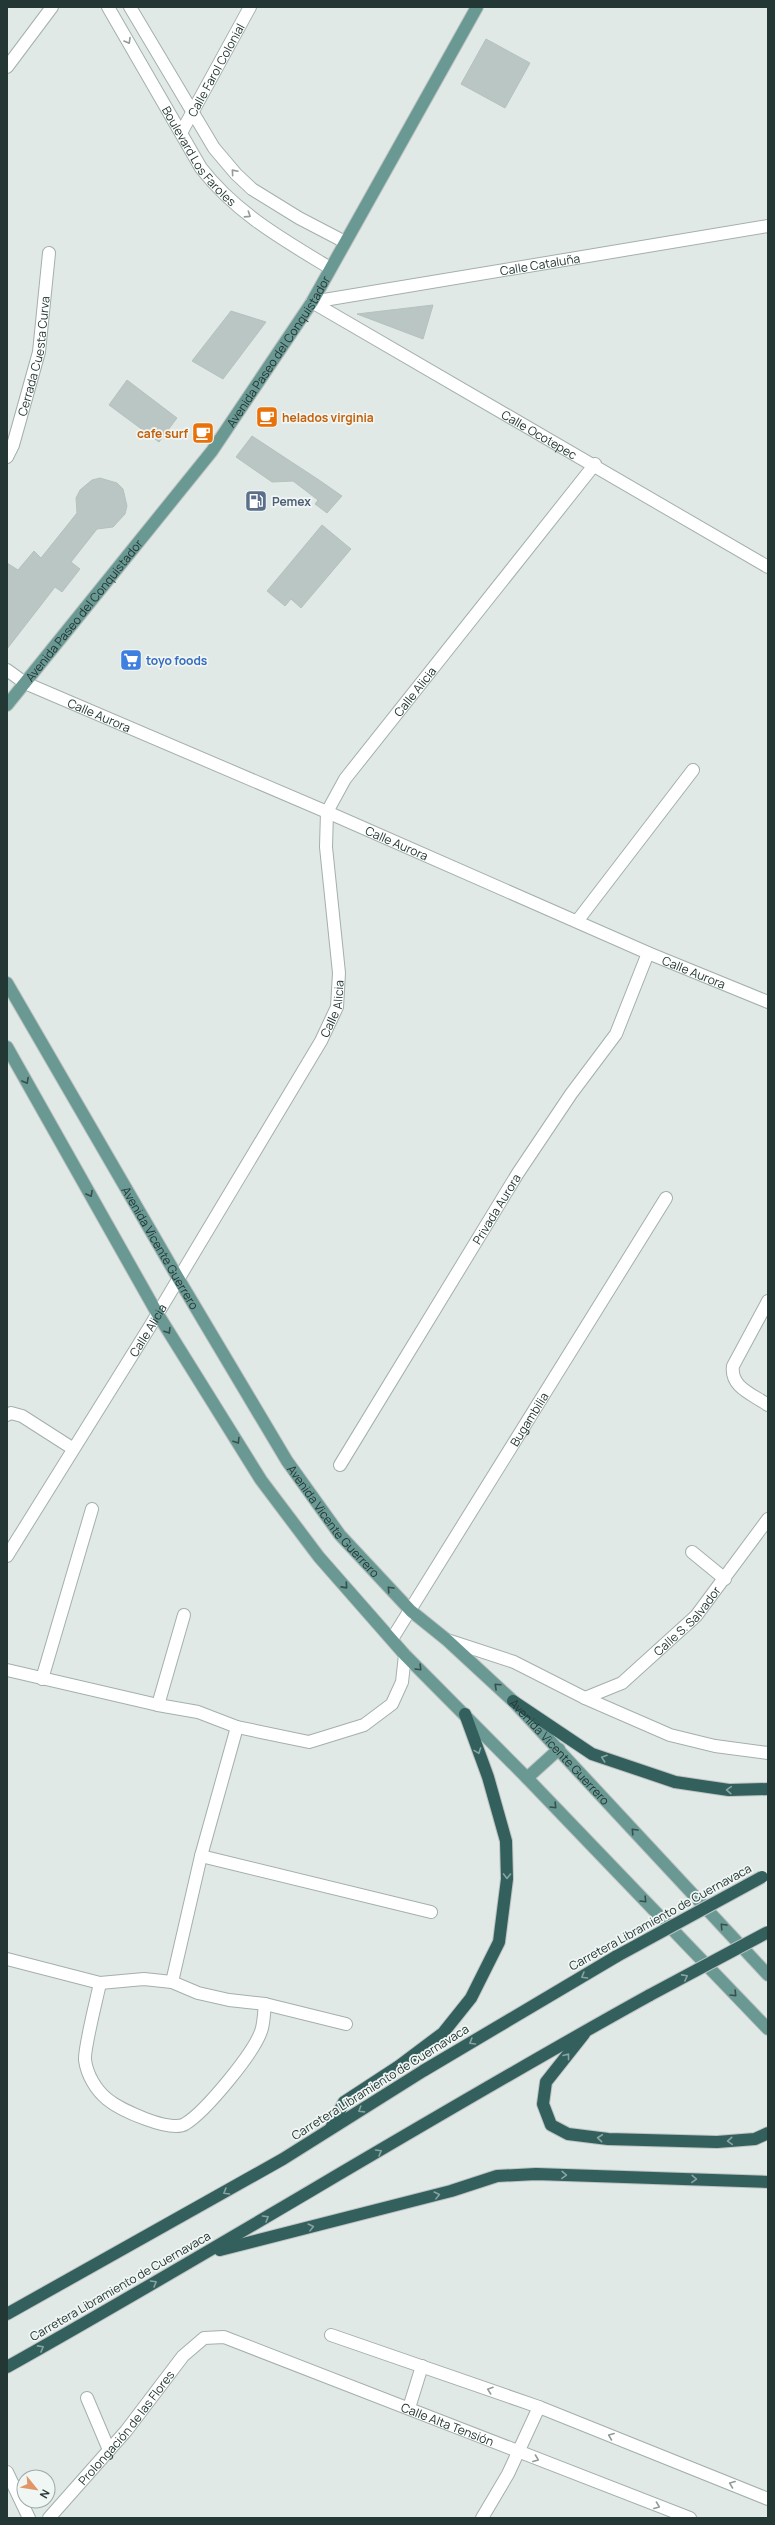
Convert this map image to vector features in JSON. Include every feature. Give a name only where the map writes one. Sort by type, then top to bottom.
[{"type":"highway","points":[[513,1701],[592,1754],[675,1782],[729,1790],[768,1789]]},
{"type":"highway","points":[[330,2129],[344,2102],[399,2066],[443,2033],[471,1998],[499,1942],[507,1878],[506,1841],[488,1777],[465,1714]]},
{"type":"highway","name":"Carretera Libramiento de Cuernavaca","points":[[7,2314],[283,2159],[470,2042],[617,1956],[765,1875]]},
{"type":"highway","name":"Carretera Libramiento de Cuernavaca","points":[[7,2367],[205,2254],[533,2059],[768,1932]]},
{"type":"highway","points":[[587,2030],[546,2082],[543,2104],[551,2125],[568,2134],[608,2139],[717,2142],[755,2139],[768,2133]]},
{"type":"highway","points":[[205,2254],[451,2191],[497,2176],[536,2174],[768,2182]]},
{"type":"main road","name":"Avenida Paseo del Conquistador","points":[[7,705],[212,451],[312,302],[477,7]]},
{"type":"main road","name":"Avenida Vicente Guerrero","points":[[7,983],[178,1278],[287,1461],[312,1498],[340,1535],[411,1611],[447,1640],[513,1701],[768,1975]]},
{"type":"main road","points":[[7,1047],[157,1313],[261,1480],[319,1558],[405,1655],[465,1714],[768,2029]]},
{"type":"main road","points":[[527,1778],[559,1749]]},
{"type":"street","points":[[7,67],[52,7]]},
{"type":"street","name":"Boulevard Los Faroles","points":[[108,7],[201,168],[216,188],[240,210],[330,268]]},
{"type":"street","name":"Boulevard Los Faroles","points":[[130,7],[214,148],[236,174],[252,189],[300,218],[345,242]]},
{"type":"street","name":"Calle Farol Colonial","points":[[181,133],[250,7]]},
{"type":"street","name":"Calle Cataluña","points":[[312,302],[768,226]]},
{"type":"street","name":"Cerrada Cuesta Curva","points":[[7,457],[13,445],[39,352],[49,253]]},
{"type":"street","name":"Calle Ocotepec","points":[[312,302],[768,566]]},
{"type":"street","name":"Calle Alicia","points":[[7,1556],[72,1448],[157,1313],[321,1041],[338,1007],[339,973],[326,847],[327,812],[345,779],[594,464]]},
{"type":"street","name":"Calle Aurora","points":[[7,670],[25,683],[578,920],[648,953],[768,1002]]},
{"type":"street","points":[[578,920],[693,770]]},
{"type":"street","name":"Privada Aurora","points":[[340,1465],[518,1173],[571,1094],[616,1034],[648,953]]},
{"type":"street","name":"Bugambilia","points":[[392,1639],[411,1611],[666,1198]]},
{"type":"street","points":[[768,1301],[733,1366],[732,1376],[735,1383],[768,1405]]},
{"type":"street","points":[[7,1415],[12,1413],[22,1416],[72,1448]]},
{"type":"street","points":[[42,1679],[92,1509]]},
{"type":"street","name":"Calle S. Salvador","points":[[585,1698],[622,1683],[696,1616],[766,1527]]},
{"type":"street","points":[[692,1552],[725,1578]]},
{"type":"street","points":[[158,1705],[184,1615]]},
{"type":"street","points":[[447,1640],[514,1662],[585,1698],[670,1735],[715,1746],[768,1753]]},
{"type":"street","points":[[7,1670],[158,1705],[198,1712],[237,1727],[309,1742],[364,1726],[392,1704],[402,1682],[405,1655]]},
{"type":"street","points":[[172,1982],[201,1856],[237,1727]]},
{"type":"street","points":[[201,1856],[431,1912]]},
{"type":"street","points":[[7,1959],[100,1983],[144,1980],[172,1982],[198,1992],[229,2000],[265,2004],[346,2024]]},
{"type":"street","points":[[100,1983],[85,2059],[92,2080],[108,2099],[139,2116],[174,2128],[185,2124],[210,2101],[252,2051],[262,2029],[265,2004]]},
{"type":"street","points":[[331,2335],[539,2407],[768,2499]]},
{"type":"street","name":"Calle Alta Tensión","points":[[204,2338],[224,2337],[409,2408],[519,2453],[690,2518]]},
{"type":"street","name":"Prolongación de las Flores","points":[[49,2518],[109,2450],[183,2356],[204,2338]]},
{"type":"street","points":[[409,2408],[422,2366]]},
{"type":"street","points":[[87,2398],[109,2450]]},
{"type":"street","points":[[482,2518],[519,2453],[539,2407]]},
{"type":"street","points":[[7,2472],[29,2518]]},
{"type":"building","points":[[486,39],[530,63],[505,108],[461,84]]},
{"type":"building","points":[[433,305],[423,339],[357,314]]},
{"type":"building","points":[[231,311],[266,322],[223,379],[192,361]]},
{"type":"building","points":[[127,380],[177,418],[159,442],[109,405]]},
{"type":"building","points":[[252,436],[342,496],[327,513],[315,504],[318,500],[293,481],[272,482],[236,457]]},
{"type":"building","points":[[100,478],[117,483],[123,489],[127,506],[125,514],[113,527],[97,529],[71,562],[80,569],[62,592],[55,587],[7,649],[7,563],[18,570],[34,551],[41,558],[77,513],[76,498],[80,490],[92,480]]},
{"type":"building","points":[[322,525],[351,549],[301,608],[291,599],[285,606],[267,591]]},
{"type":"place","name":"helados virginia","points":[[267,417]]},
{"type":"place","name":"cafe surf","points":[[203,433]]},
{"type":"place","name":"Pemex","points":[[256,501]]},
{"type":"place","name":"toyo foods","points":[[131,660]]}]
